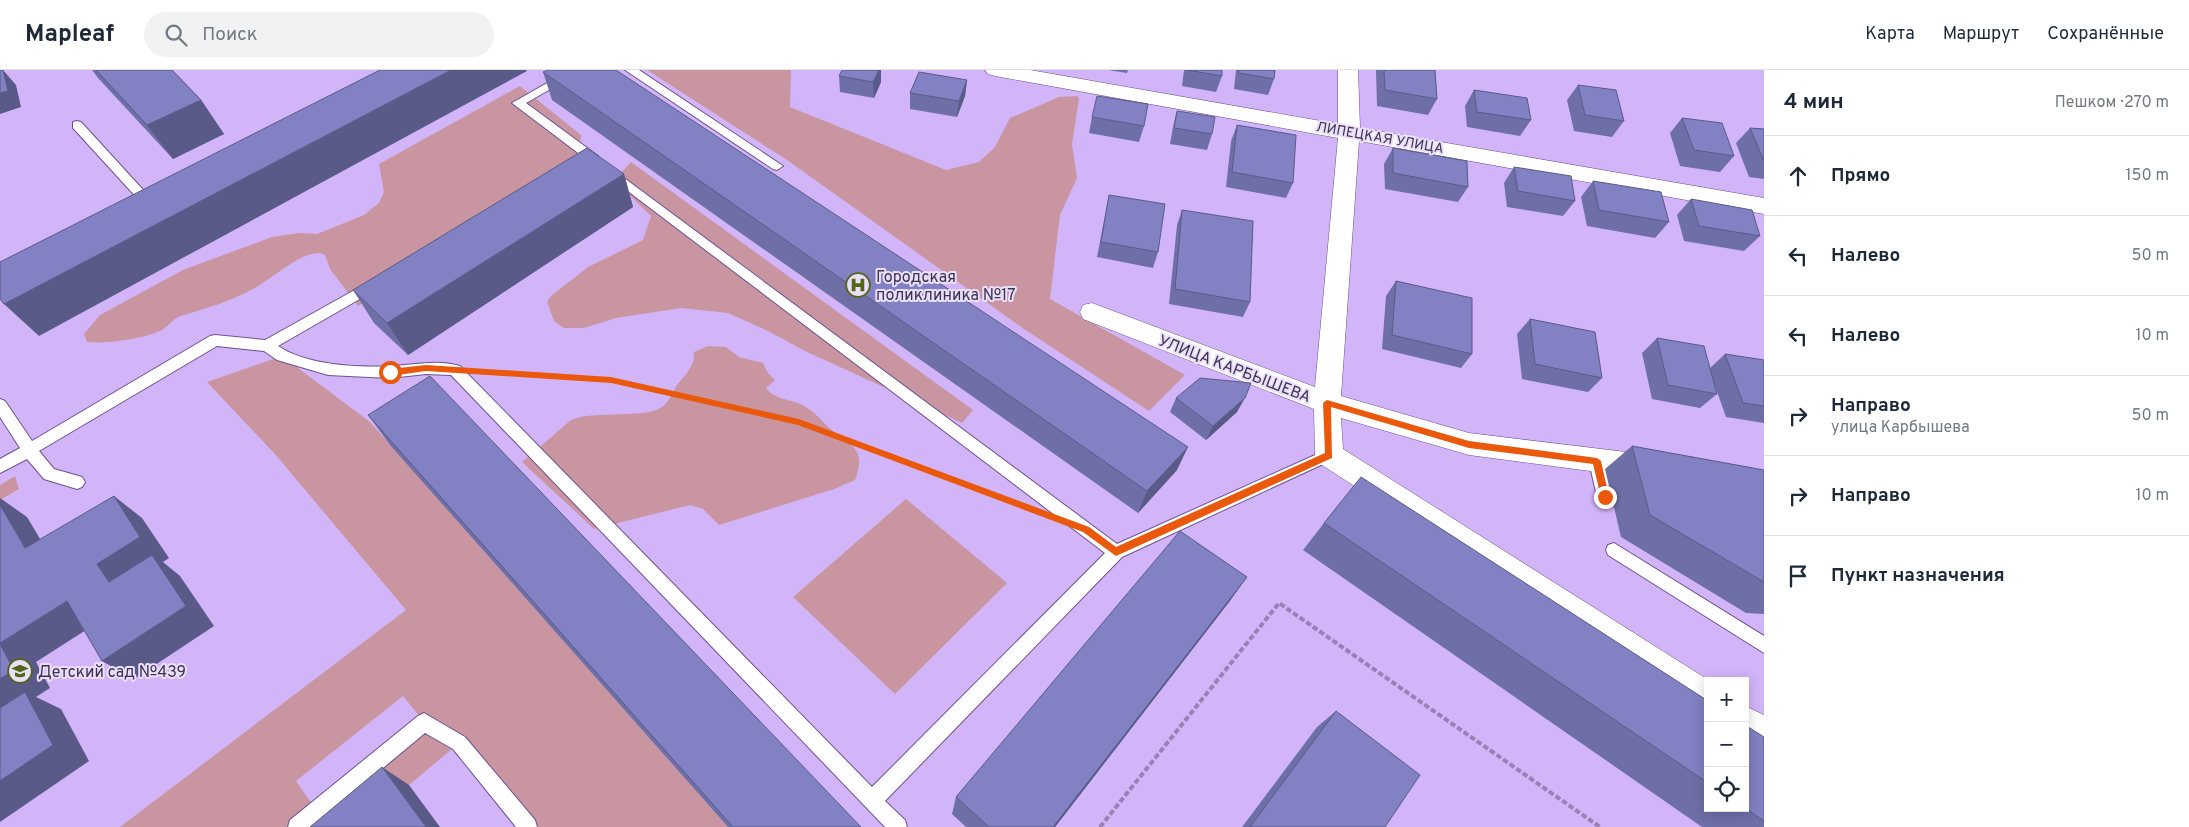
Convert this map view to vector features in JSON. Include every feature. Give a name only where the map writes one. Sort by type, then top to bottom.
[{"type":"street","name":"ЛИПЕЦКАЯ УЛИЦА","points":[[995,70],[1764,206]]},
{"type":"street","points":[[1348,70],[1348,131],[1327,403],[1329,455],[1704,695]]},
{"type":"street","name":"УЛИЦА КАРБЫШЕВА","points":[[1092,312],[1327,403],[1469,444],[1678,470]]},
{"type":"street","points":[[1749,725],[1764,734]]},
{"type":"lane","points":[[578,70],[518,103],[1116,552]]},
{"type":"lane","points":[[631,70],[777,166]]},
{"type":"lane","points":[[77,125],[154,210]]},
{"type":"lane","points":[[576,169],[594,159]]},
{"type":"lane","points":[[267,346],[387,277]]},
{"type":"lane","points":[[0,467],[215,340],[267,346],[282,356],[328,369],[390,372],[426,368],[455,370],[898,827]]},
{"type":"lane","points":[[0,405],[28,450],[49,474],[77,482]]},
{"type":"lane","points":[[872,801],[1116,552],[1329,455]]},
{"type":"lane","points":[[1597,461],[1605,497]]},
{"type":"lane","points":[[1614,550],[1764,645]]},
{"type":"lane","points":[[297,827],[424,722],[459,742],[528,827]]},
{"type":"path","points":[[455,370],[611,380],[799,422],[1002,498]]},
{"type":"path","points":[[1100,827],[1279,603],[1600,827]]},
{"type":"shaded area","points":[[647,70],[791,70],[790,107],[946,170],[979,162],[995,147],[1010,118],[1059,97],[1077,96],[1079,99],[1072,144],[1077,178],[1060,215],[1050,299],[1185,375],[1149,411],[1024,329],[787,160]]},
{"type":"shaded area","points":[[520,86],[581,135],[578,185],[358,306],[330,269],[325,255],[319,253],[311,254],[295,261],[257,287],[224,302],[178,317],[160,331],[124,340],[87,342],[84,334],[100,315],[183,270],[272,237],[300,233],[317,234],[364,215],[379,203],[384,192],[379,164]]},
{"type":"shaded area","points":[[631,162],[973,410],[962,423],[805,351],[768,331],[728,313],[681,308],[616,318],[584,328],[564,328],[554,321],[547,302],[551,296],[588,267],[643,240],[651,216],[614,180]]},
{"type":"shaded area","points":[[708,346],[726,347],[739,357],[763,363],[768,373],[775,380],[766,388],[769,392],[777,397],[808,408],[854,447],[859,460],[855,480],[834,489],[719,525],[703,509],[690,505],[594,529],[522,462],[571,420],[593,415],[645,413],[662,407],[689,370],[693,362],[694,352]]},
{"type":"shaded area","points":[[282,356],[370,422],[728,827],[528,827],[459,743],[359,827],[120,827],[406,610],[275,454],[207,382]],"holes":[[[403,696],[424,722],[317,811],[296,781]]]},
{"type":"shaded area","points":[[15,476],[19,489],[0,500],[0,485]]},
{"type":"shaded area","points":[[906,499],[1007,583],[895,694],[793,597]]},
{"type":"building","points":[[0,70],[3,70],[8,91],[0,93]]},
{"type":"building","points":[[96,70],[172,70],[201,100],[147,125]]},
{"type":"building","points":[[380,70],[451,70],[4,304],[0,299],[0,262]]},
{"type":"building","points":[[548,70],[616,70],[1188,447],[1147,491],[543,72]]},
{"type":"building","points":[[842,70],[879,70],[873,82],[839,76]]},
{"type":"building","points":[[1187,70],[1222,70],[1222,76]]},
{"type":"building","points":[[1239,70],[1275,70],[1274,79],[1239,73]]},
{"type":"building","points":[[1384,70],[1435,70],[1437,99],[1385,90]]},
{"type":"building","points":[[919,72],[967,80],[959,101],[910,93]]},
{"type":"building","points":[[1578,85],[1616,90],[1624,121],[1585,115]]},
{"type":"building","points":[[1474,90],[1527,98],[1531,120],[1477,112]]},
{"type":"building","points":[[1097,96],[1148,104],[1144,126],[1092,117]]},
{"type":"building","points":[[1177,111],[1215,117],[1212,134],[1174,128]]},
{"type":"building","points":[[1682,118],[1722,123],[1734,156],[1694,150]]},
{"type":"building","points":[[1237,125],[1296,135],[1293,183],[1232,172]]},
{"type":"building","points":[[1750,128],[1764,129],[1764,161]]},
{"type":"building","points":[[587,148],[624,174],[387,323],[353,290]]},
{"type":"building","points":[[1393,148],[1467,161],[1468,187],[1393,173]]},
{"type":"building","points":[[1514,167],[1571,176],[1575,201],[1518,191]]},
{"type":"building","points":[[1593,181],[1661,192],[1669,222],[1599,210]]},
{"type":"building","points":[[1109,195],[1165,204],[1158,252],[1101,242]]},
{"type":"building","points":[[1691,199],[1752,210],[1760,236],[1699,226]]},
{"type":"building","points":[[1182,210],[1253,221],[1250,302],[1175,289]]},
{"type":"building","points":[[1396,281],[1472,298],[1472,354],[1392,335]]},
{"type":"building","points":[[1530,319],[1595,332],[1602,378],[1535,364]]},
{"type":"building","points":[[1657,338],[1704,346],[1717,394],[1668,385]]},
{"type":"building","points":[[1725,354],[1764,360],[1764,406],[1743,403]]},
{"type":"building","points":[[430,376],[861,827],[733,827],[368,415]]},
{"type":"building","points":[[1200,378],[1251,383],[1245,398],[1213,426],[1176,398]]},
{"type":"building","points":[[1632,446],[1764,470],[1764,582],[1650,515]]},
{"type":"building","points":[[1361,477],[1704,698],[1704,780],[1324,523]]},
{"type":"building","points":[[114,496],[140,537],[97,564],[109,582],[152,555],[186,606],[102,661],[67,601],[0,643],[0,505],[25,548]]},
{"type":"building","points":[[1180,531],[1247,577],[1053,827],[989,827],[956,797]]},
{"type":"building","points":[[0,644],[14,670],[0,679]]},
{"type":"building","points":[[25,692],[53,745],[0,781],[0,708]]},
{"type":"building","points":[[1336,711],[1420,775],[1385,827],[1250,827]]},
{"type":"building","points":[[1749,728],[1764,737],[1764,821],[1749,811]]},
{"type":"building","points":[[382,767],[426,827],[310,827]]},
{"type":"place","name":"Городская поликлиника №17","points":[[858,285]]},
{"type":"place","name":"Детский сад №439","points":[[20,671]]},
{"type":"route","points":[[390,372],[426,368],[611,380],[799,422],[1086,530],[1116,552],[1329,455],[1327,403],[1469,444],[1597,461],[1605,497]]}]
